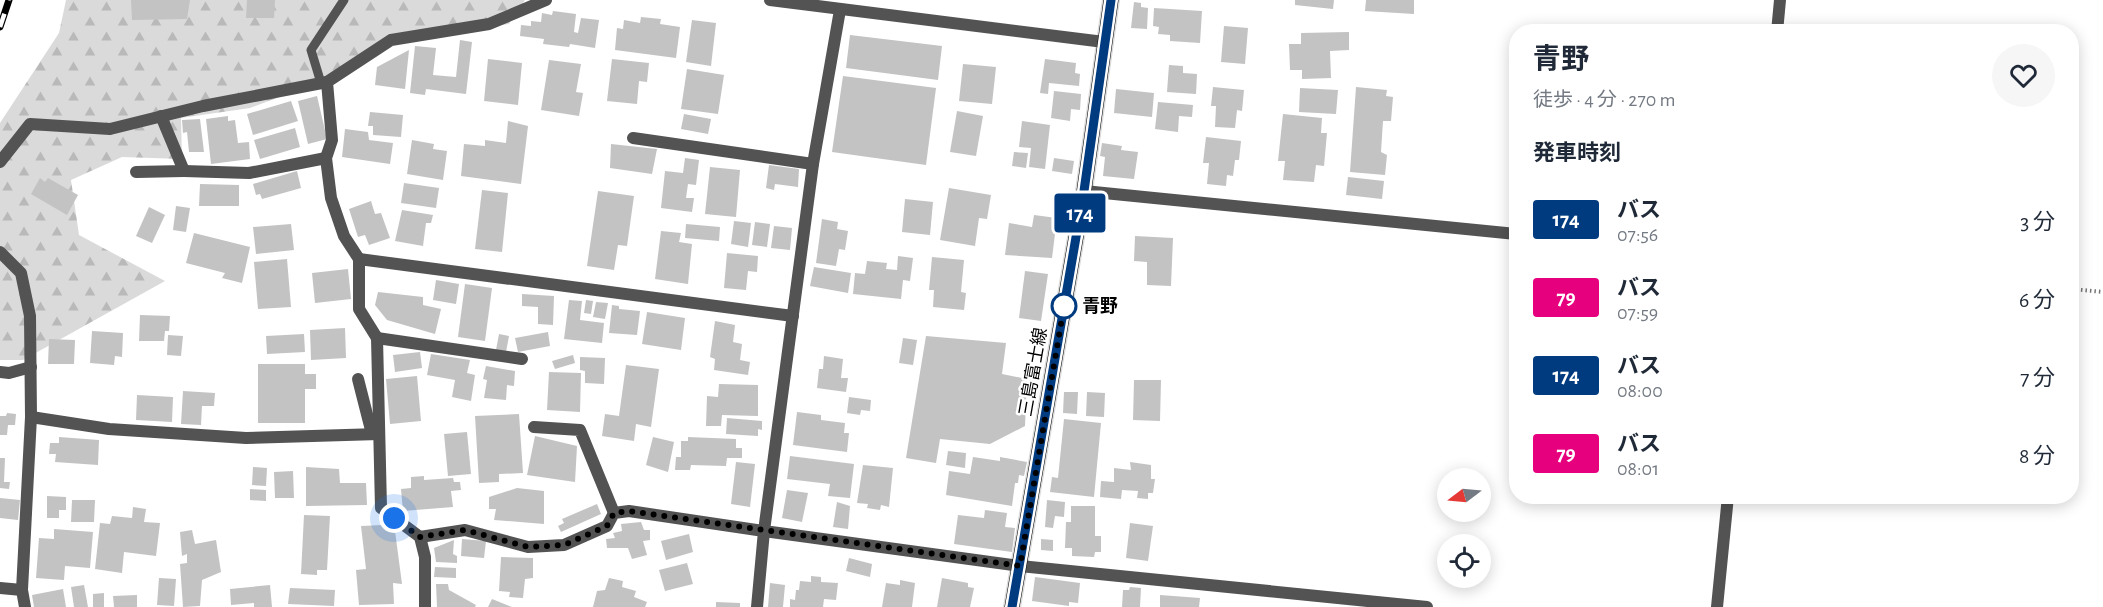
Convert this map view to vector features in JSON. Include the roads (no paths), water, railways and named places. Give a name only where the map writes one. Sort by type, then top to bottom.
[{"type":"main road","name":"三島富士線","points":[[1012,607],[1084,191],[1111,0]]},
{"type":"street","points":[[0,162],[30,124],[110,129],[202,106],[324,82],[391,40],[489,24],[546,0]]},
{"type":"street","points":[[770,0],[1104,42]]},
{"type":"street","points":[[1778,24],[1780,0]]},
{"type":"street","points":[[758,607],[764,531],[813,164],[840,10]]},
{"type":"street","points":[[324,82],[332,140],[326,158],[331,198],[344,236],[359,259],[359,309],[377,338],[375,434],[381,508],[420,537],[425,557],[425,607]]},
{"type":"street","points":[[161,116],[184,171]]},
{"type":"street","points":[[633,138],[813,164]]},
{"type":"street","points":[[136,172],[249,173],[326,158]]},
{"type":"street","points":[[1084,191],[1509,233]]},
{"type":"street","points":[[0,252],[21,273],[30,316],[30,417],[22,590],[25,607]]},
{"type":"street","points":[[359,259],[793,316]]},
{"type":"street","points":[[377,338],[522,359]]},
{"type":"street","points":[[0,372],[9,373],[31,367]]},
{"type":"street","points":[[358,379],[375,434]]},
{"type":"street","points":[[30,417],[109,429],[246,438],[375,434]]},
{"type":"street","points":[[534,427],[580,430],[614,513]]},
{"type":"street","points":[[1717,607],[1727,504]]},
{"type":"street","points":[[614,513],[629,511],[1020,566],[1427,607]]},
{"type":"street","points":[[420,537],[465,530],[528,547],[564,545],[607,526],[614,513]]},
{"type":"street","points":[[0,588],[22,590]]},
{"type":"lane","points":[[324,82],[311,50],[344,0]]},
{"type":"railway","points":[[0,27],[9,0]]},
{"type":"place","name":"青野","points":[[1064,306]]}]
